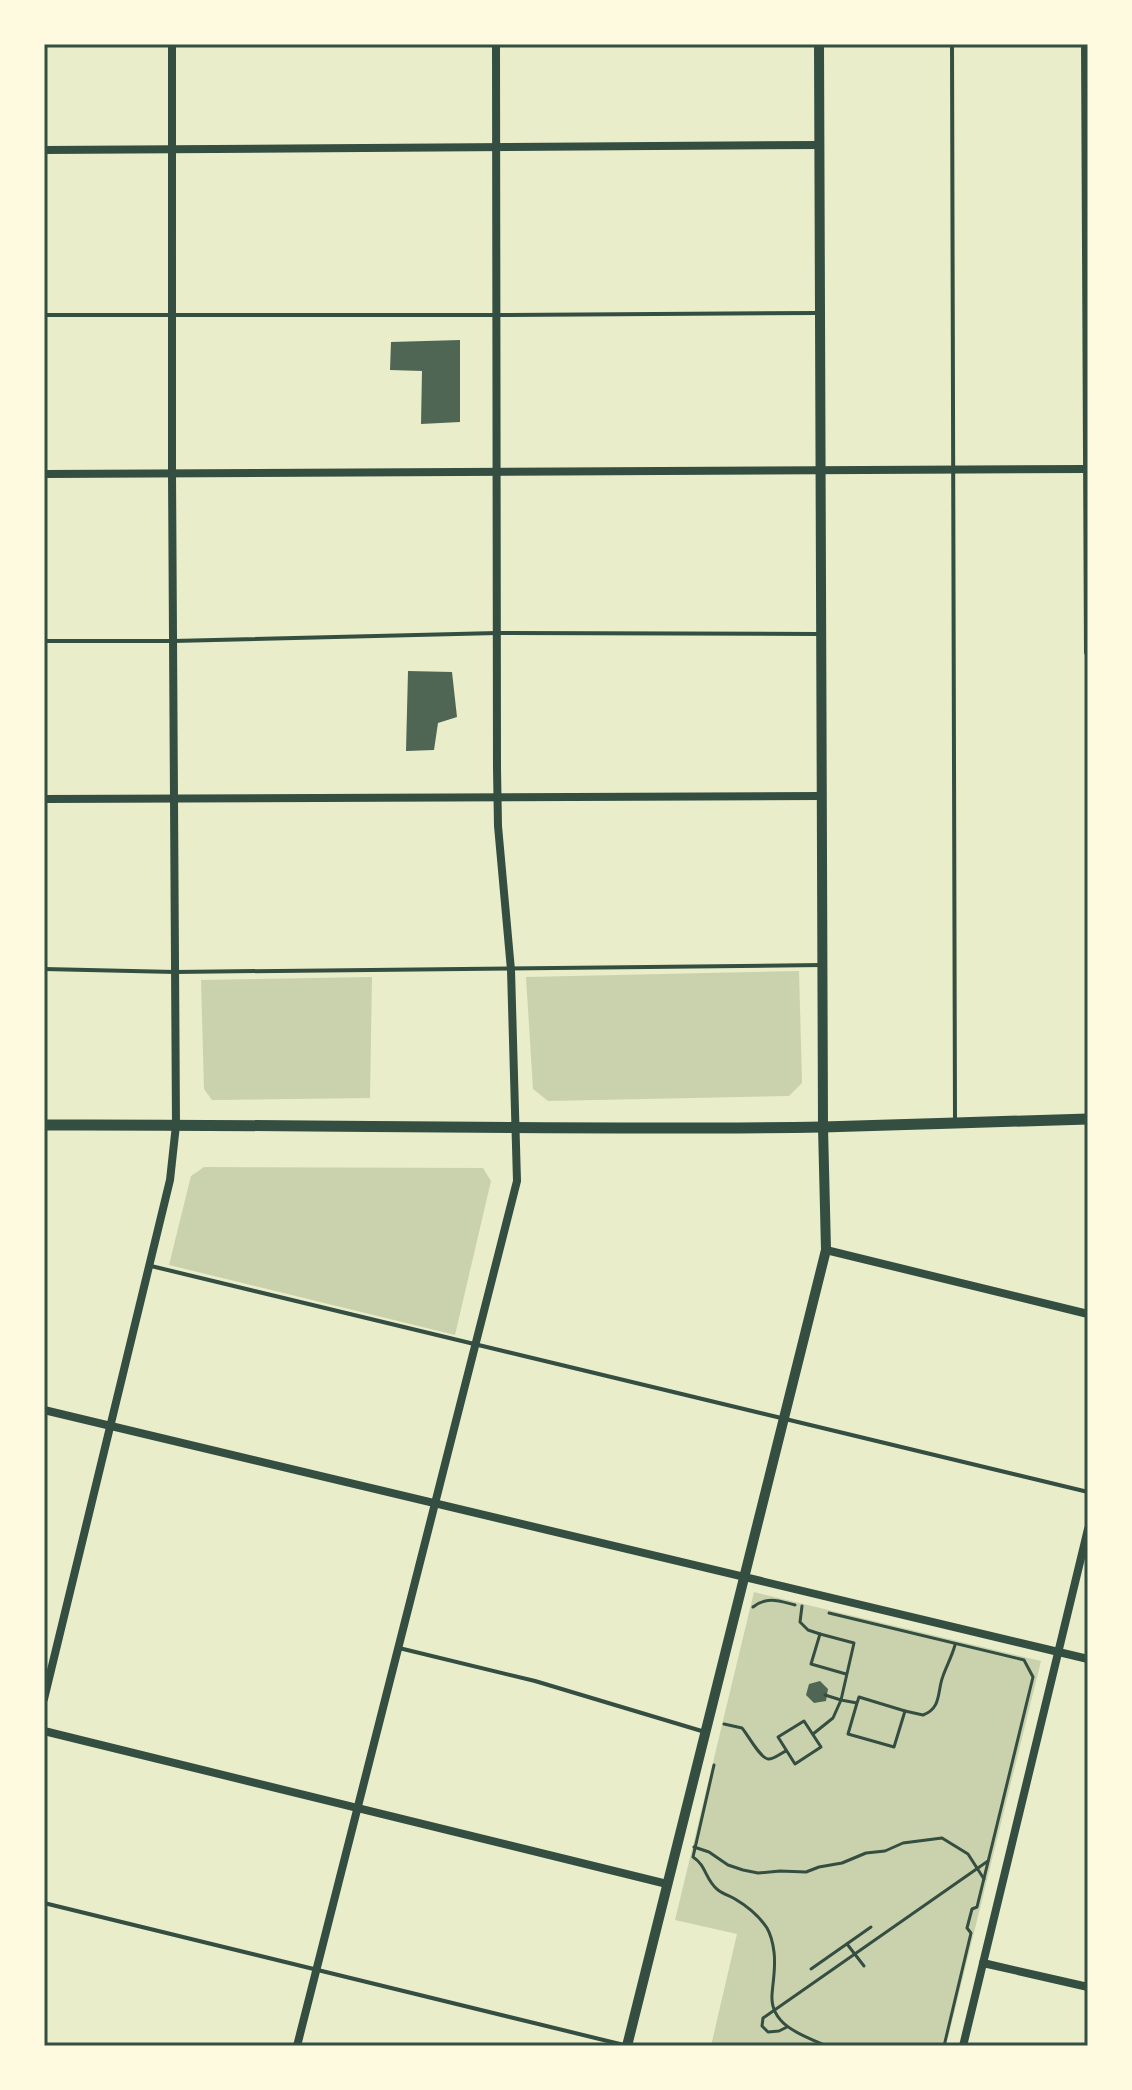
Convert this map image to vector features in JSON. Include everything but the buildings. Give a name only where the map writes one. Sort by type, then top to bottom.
[{"type":"main road","points":[[44,1125],[823,1127],[1088,1119]]},
{"type":"street","points":[[44,1699],[170,1180],[176,1125],[172,44]]},
{"type":"street","points":[[297,2046],[517,1181],[511,970],[497,797],[496,44]]},
{"type":"street","points":[[627,2046],[826,1250],[819,44]]},
{"type":"street","points":[[1085,44],[1088,652]]},
{"type":"street","points":[[44,150],[820,145]]},
{"type":"street","points":[[44,474],[1088,469]]},
{"type":"street","points":[[44,799],[822,796]]},
{"type":"street","points":[[826,1250],[1088,1314]]},
{"type":"street","points":[[44,1410],[1088,1659]]},
{"type":"street","points":[[963,2046],[1088,1529]]},
{"type":"street","points":[[44,1731],[667,1884]]},
{"type":"street","points":[[983,1963],[1088,1987]]},
{"type":"lane","points":[[952,44],[955,1123]]},
{"type":"lane","points":[[44,315],[820,313]]},
{"type":"lane","points":[[44,641],[497,633],[822,634]]},
{"type":"lane","points":[[44,969],[175,972],[823,965]]},
{"type":"lane","points":[[149,1265],[1088,1492]]},
{"type":"lane","points":[[399,1648],[535,1681],[705,1732]]},
{"type":"lane","points":[[44,1903],[627,2046]]},
{"type":"path","points":[[752,1607],[769,1599],[802,1606],[800,1622],[803,1627],[854,1643],[841,1700],[833,1718],[813,1734]]},
{"type":"path","points":[[818,1610],[1024,1660],[1033,1677],[977,1907],[972,1909],[967,1928],[971,1933],[944,2046]]},
{"type":"path","points":[[820,1634],[811,1664],[846,1674]]},
{"type":"path","points":[[905,1711],[894,1747],[848,1734],[859,1697],[923,1715],[935,1708],[955,1644]]},
{"type":"path","points":[[825,1695],[857,1703]]},
{"type":"path","points":[[804,1721],[821,1747],[795,1764],[786,1751],[778,1737],[804,1721]]},
{"type":"path","points":[[724,1724],[742,1728],[767,1759],[786,1751]]},
{"type":"path","points":[[716,1755],[693,1857],[701,1862],[719,1891],[749,1908],[767,1928],[776,1967],[772,2001],[774,2011],[796,2033],[827,2046]]},
{"type":"path","points":[[694,1847],[709,1852],[720,1862],[743,1870],[758,1873],[806,1872],[866,1853],[885,1851],[903,1843],[942,1838],[968,1854],[984,1880]]},
{"type":"path","points":[[787,2027],[768,2032],[762,2026],[763,2018],[988,1861]]},
{"type":"path","points":[[811,1969],[871,1927]]},
{"type":"path","points":[[847,1944],[864,1966]]},
{"type":"green space","points":[[799,971],[802,1083],[789,1096],[548,1101],[533,1089],[526,977]]},
{"type":"green space","points":[[372,977],[370,1098],[212,1100],[204,1089],[201,980]]},
{"type":"green space","points":[[204,1167],[483,1168],[491,1181],[455,1335],[169,1265],[191,1176]]},
{"type":"green space","points":[[754,1592],[1041,1661],[946,2046],[711,2046],[737,1934],[675,1920]]}]
